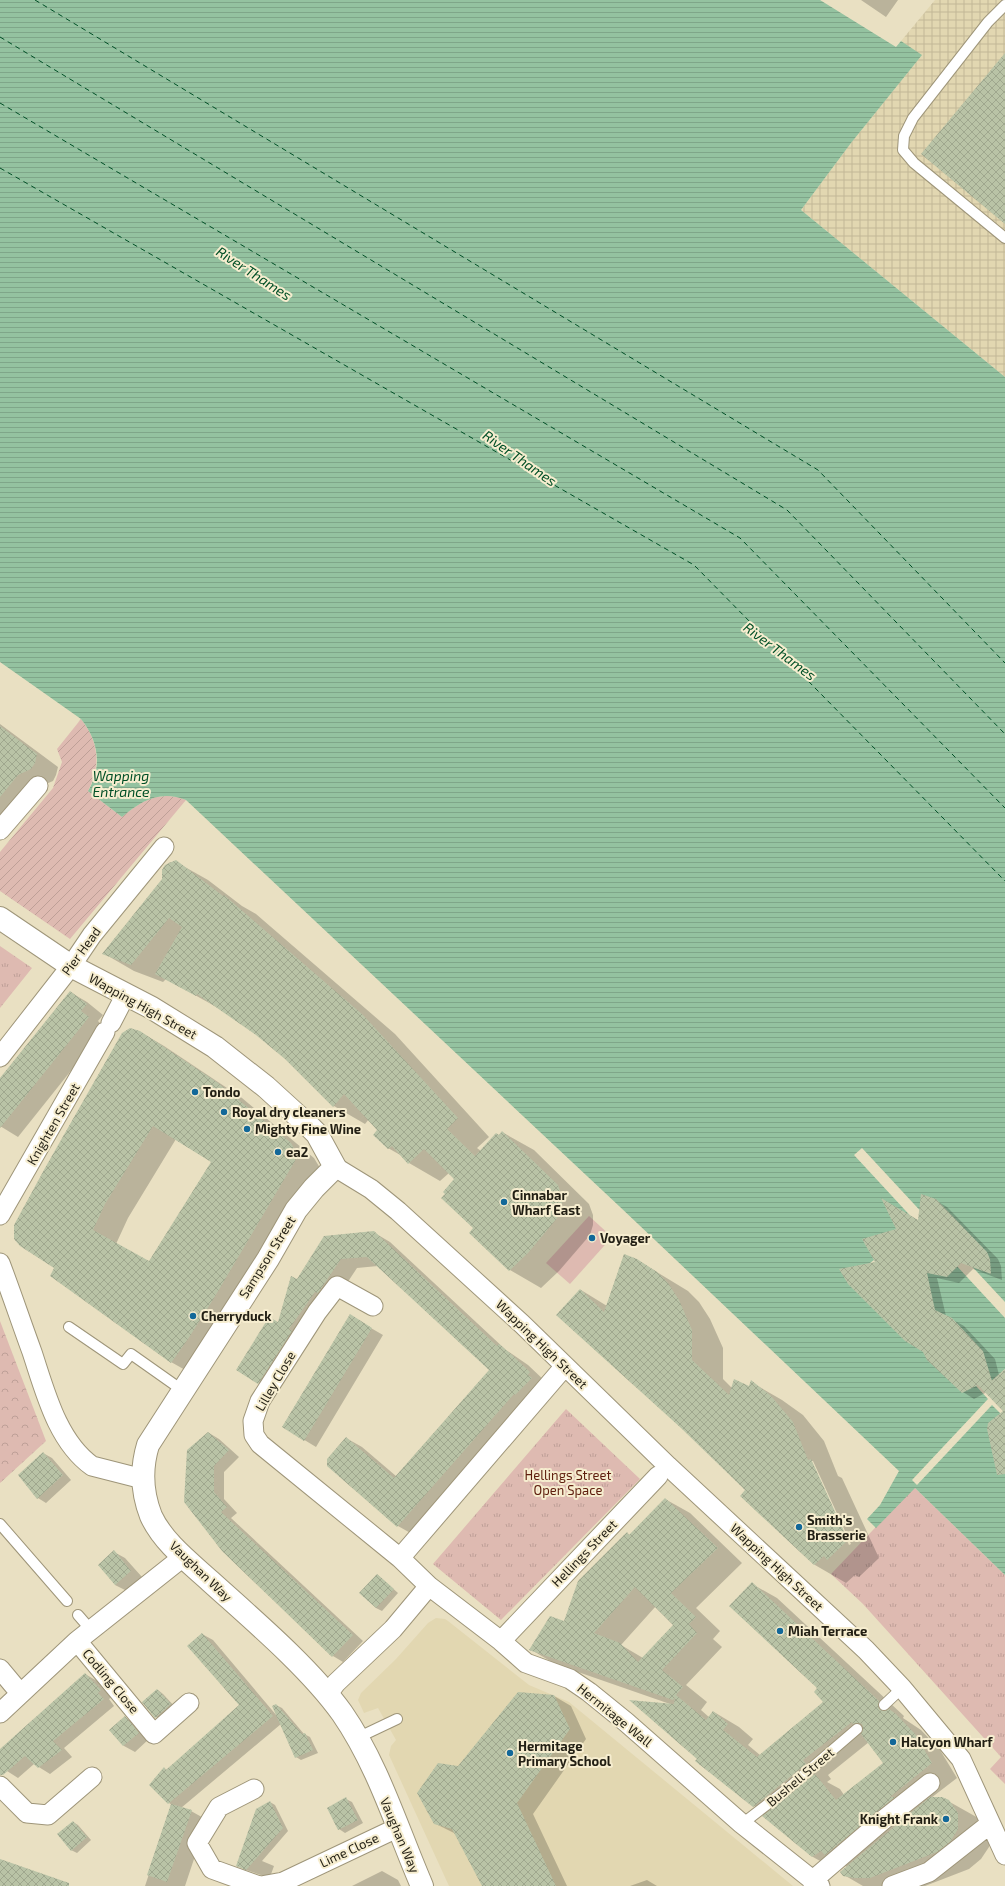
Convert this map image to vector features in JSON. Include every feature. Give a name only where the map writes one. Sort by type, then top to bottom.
[{"type":"street","points":[[0,830],[38,786]]},
{"type":"street","name":"Pier Head","points":[[0,1057],[71,966],[92,935],[164,847]]},
{"type":"street","name":"Wapping High Street","points":[[0,918],[71,966],[126,994],[187,1028],[215,1047],[266,1087],[317,1134],[335,1167],[371,1189],[398,1211],[565,1366],[663,1471],[866,1650],[902,1688],[961,1759],[1005,1855]]},
{"type":"street","name":"Knighten Street","points":[[0,1215],[108,1028],[126,994]]},
{"type":"street","name":"Sampson Street","points":[[143,1479],[144,1458],[148,1445],[182,1390],[268,1260],[296,1210],[314,1188],[335,1167]]},
{"type":"street","points":[[0,1263],[53,1412],[68,1440],[86,1462],[92,1466],[143,1479]]},
{"type":"street","name":"Lilley Close","points":[[373,1306],[337,1286],[317,1312],[260,1401],[252,1420],[254,1435],[260,1444],[400,1558],[429,1586]]},
{"type":"street","points":[[400,1558],[565,1366]]},
{"type":"street","name":"Hellings Street","points":[[501,1641],[663,1471]]},
{"type":"street","name":"Vaughan Way","points":[[143,1479],[146,1500],[152,1517],[161,1532],[183,1557],[301,1667],[327,1695],[341,1713],[371,1764],[422,1886]]},
{"type":"street","name":"Codling Close","points":[[183,1557],[84,1636],[154,1734],[189,1703]]},
{"type":"street","points":[[327,1695],[336,1683],[393,1629],[429,1586]]},
{"type":"street","name":"Hermitage Wall","points":[[429,1586],[501,1641],[526,1663],[570,1679],[589,1692],[626,1722],[742,1824],[816,1884]]},
{"type":"street","points":[[0,1713],[20,1693],[84,1636]]},
{"type":"street","points":[[0,1670],[20,1693]]},
{"type":"street","points":[[0,1786],[26,1813],[48,1815],[92,1777]]},
{"type":"street","points":[[816,1884],[882,1821],[930,1783]]},
{"type":"street","name":"Lime Close","points":[[254,1789],[219,1808],[197,1843],[212,1870],[260,1886],[306,1879],[397,1828]]},
{"type":"street","points":[[892,1886],[929,1872],[990,1824]]},
{"type":"lane","points":[[1005,5],[988,22],[913,118],[904,136],[903,150],[914,163],[1005,238]]},
{"type":"lane","points":[[69,1327],[123,1364],[131,1354],[182,1390]]},
{"type":"lane","points":[[0,1524],[67,1601]]},
{"type":"lane","points":[[78,1615],[84,1636]]},
{"type":"lane","points":[[884,1705],[902,1688]]},
{"type":"lane","points":[[357,1738],[397,1719]]},
{"type":"lane","name":"Bushell Street","points":[[742,1824],[789,1794],[857,1729]]},
{"type":"shaded area","points":[[935,0],[1005,0],[1005,377],[801,210],[851,143],[921,56],[901,41]]},
{"type":"shaded area","name":"Hermitage Primary School","points":[[436,1618],[445,1619],[448,1621],[529,1685],[569,1702],[793,1886],[449,1886],[389,1755],[391,1746],[396,1740],[378,1708],[364,1713],[358,1700],[361,1693],[396,1659],[428,1623]]},
{"type":"green space","points":[[81,719],[92,736],[96,754],[95,772],[88,791],[122,817],[129,811],[152,798],[168,796],[186,800],[70,939],[0,891],[0,852],[53,788],[62,762],[57,749]]},
{"type":"green space","points":[[0,946],[32,968],[0,1008]]},
{"type":"green space","points":[[589,1216],[612,1237],[570,1284],[546,1263]]},
{"type":"green space","points":[[0,1321],[46,1441],[0,1483]]},
{"type":"green space","name":"Hellings Street Open Space","points":[[566,1409],[640,1479],[501,1620],[433,1564]]},
{"type":"green space","points":[[914,1487],[1005,1575],[1005,1784],[990,1769],[1001,1757],[863,1604],[831,1574]]},
{"type":"water","points":[[0,0],[820,0],[896,47],[901,41],[922,55],[851,143],[801,210],[1005,377],[1005,1575],[915,1488],[876,1528],[867,1519],[880,1505],[899,1471],[186,800],[168,796],[152,798],[129,811],[122,817],[88,791],[93,782],[97,763],[95,744],[87,727],[81,719],[0,662]]},
{"type":"pier","points":[[862,1148],[1005,1302],[1005,1318],[854,1155]]},
{"type":"pier","points":[[874,1260],[988,1384],[1005,1369],[1005,1418],[992,1405],[917,1485],[912,1480],[988,1399],[866,1266]]},
{"type":"building","points":[[1005,53],[1005,224],[921,154]]},
{"type":"building","points":[[0,726],[37,754],[35,763],[31,769],[18,775],[0,797]]},
{"type":"building","points":[[176,860],[223,896],[224,895],[363,1015],[458,1118],[447,1129],[475,1156],[496,1133],[499,1135],[502,1131],[558,1185],[562,1197],[562,1207],[558,1217],[528,1253],[509,1271],[469,1233],[473,1228],[441,1198],[445,1194],[443,1192],[454,1179],[424,1149],[408,1164],[392,1146],[388,1149],[373,1135],[377,1130],[344,1094],[333,1107],[285,1059],[256,1035],[197,994],[196,996],[155,974],[182,927],[169,918],[131,965],[102,954],[162,879],[162,870],[165,865]]},
{"type":"building","points":[[70,991],[87,1004],[81,1011],[89,1017],[0,1128],[0,1078]]},
{"type":"building","points":[[130,1028],[140,1031],[218,1083],[291,1143],[297,1154],[295,1161],[214,1298],[171,1363],[50,1276],[54,1268],[20,1246],[14,1239],[14,1225],[122,1033]],"holes":[[[153,1126],[211,1162],[149,1261],[93,1230],[105,1204]]]},
{"type":"building","points":[[921,1194],[936,1199],[987,1252],[990,1259],[991,1274],[961,1263],[947,1277],[927,1273],[935,1310],[952,1318],[983,1351],[992,1381],[1005,1369],[1005,1474],[997,1475],[987,1429],[988,1423],[1003,1411],[978,1385],[962,1393],[927,1360],[923,1352],[905,1341],[848,1284],[839,1269],[875,1262],[862,1239],[896,1229],[881,1198],[918,1220]]},
{"type":"building","points":[[374,1231],[497,1346],[499,1344],[512,1355],[530,1372],[528,1375],[532,1378],[515,1395],[514,1394],[397,1527],[327,1466],[327,1459],[346,1437],[394,1478],[489,1370],[367,1257],[341,1259],[318,1293],[315,1292],[289,1329],[292,1331],[258,1384],[236,1370],[269,1317],[278,1322],[291,1276],[297,1279],[324,1236]]},
{"type":"building","points":[[624,1254],[637,1259],[657,1272],[668,1283],[679,1300],[692,1330],[692,1360],[729,1395],[734,1379],[749,1386],[751,1380],[771,1396],[793,1422],[808,1460],[811,1459],[848,1540],[827,1560],[824,1556],[814,1565],[740,1496],[745,1490],[681,1428],[556,1315],[580,1289],[604,1312]]},
{"type":"building","points":[[350,1314],[372,1328],[304,1441],[282,1427]]},
{"type":"building","points":[[208,1432],[229,1450],[214,1466],[214,1492],[227,1507],[221,1512],[353,1635],[332,1657],[222,1551],[184,1502],[187,1450]]},
{"type":"building","points":[[43,1452],[63,1475],[37,1499],[18,1475]]},
{"type":"building","points":[[665,1498],[718,1548],[671,1593],[696,1617],[689,1624],[697,1633],[662,1670],[683,1687],[676,1695],[706,1720],[713,1711],[728,1724],[723,1730],[757,1757],[823,1702],[814,1692],[817,1688],[729,1606],[752,1582],[879,1701],[878,1706],[880,1710],[885,1711],[889,1709],[896,1714],[915,1734],[932,1763],[890,1797],[895,1797],[825,1855],[821,1851],[812,1857],[762,1816],[815,1774],[836,1800],[883,1763],[861,1734],[863,1728],[862,1724],[853,1724],[852,1722],[803,1760],[806,1764],[753,1807],[695,1761],[697,1759],[629,1700],[674,1704],[675,1697],[673,1700],[529,1650],[550,1616],[564,1621],[578,1581],[627,1532],[629,1535]],"holes":[[[635,1587],[673,1625],[638,1662],[620,1643],[594,1633]]]},
{"type":"building","points":[[114,1550],[131,1571],[115,1585],[98,1565]]},
{"type":"building","points":[[377,1574],[394,1589],[376,1608],[359,1593]]},
{"type":"building","points":[[202,1633],[273,1716],[168,1804],[149,1785],[164,1767],[166,1770],[239,1705],[187,1646]]},
{"type":"building","points":[[85,1673],[101,1690],[98,1693],[104,1699],[53,1741],[62,1750],[38,1768],[25,1756],[3,1775],[0,1775],[0,1749]]},
{"type":"building","points":[[157,1689],[171,1704],[155,1718],[142,1702]]},
{"type":"building","points":[[518,1692],[554,1695],[570,1729],[517,1803],[556,1886],[482,1886],[452,1829],[434,1824],[417,1793],[438,1763],[458,1766]]},
{"type":"building","points":[[276,1704],[302,1734],[305,1733],[313,1750],[295,1758],[272,1706]]},
{"type":"building","points":[[125,1716],[139,1733],[123,1746],[109,1730]]},
{"type":"building","points":[[346,1797],[358,1820],[338,1830],[327,1808]]},
{"type":"building","points":[[930,1797],[942,1797],[949,1800],[958,1813],[958,1829],[950,1842],[937,1852],[870,1878],[843,1876],[840,1872]]},
{"type":"building","points":[[270,1801],[283,1828],[246,1870],[236,1866],[256,1809]]},
{"type":"building","points":[[171,1804],[192,1810],[167,1882],[147,1875]]},
{"type":"building","points":[[73,1821],[87,1837],[71,1851],[57,1834]]},
{"type":"building","points":[[0,1859],[69,1883],[69,1886],[0,1886]]},
{"type":"ferry route","points":[[35,0],[818,470],[1005,663]]},
{"type":"ferry route","points":[[0,37],[787,510],[1005,734]]},
{"type":"ferry route","points":[[0,103],[740,538],[1005,808]]},
{"type":"ferry route","points":[[0,168],[694,565],[1005,881]]},
{"type":"place","name":"Tondo","points":[[195,1092]]},
{"type":"place","name":"Royal dry cleaners","points":[[224,1112]]},
{"type":"place","name":"Mighty Fine Wine","points":[[247,1129]]},
{"type":"place","name":"ea2","points":[[278,1152]]},
{"type":"place","name":"Cinnabar Wharf East","points":[[504,1202]]},
{"type":"place","name":"Voyager","points":[[592,1238]]},
{"type":"place","name":"Cherryduck","points":[[193,1316]]},
{"type":"place","name":"Smith's Brasserie","points":[[799,1527]]},
{"type":"place","name":"Miah Terrace","points":[[780,1631]]},
{"type":"place","name":"Halcyon Wharf","points":[[893,1742]]},
{"type":"place","name":"Hermitage Primary School","points":[[510,1753]]},
{"type":"place","name":"Knight Frank","points":[[946,1819]]},
{"type":"water label","name":"River Thames","points":[[254,273]]},
{"type":"water label","name":"River Thames","points":[[520,458]]},
{"type":"water label","name":"River Thames","points":[[780,651]]},
{"type":"water label","name":"Wapping Entrance","points":[[121,784]]}]
